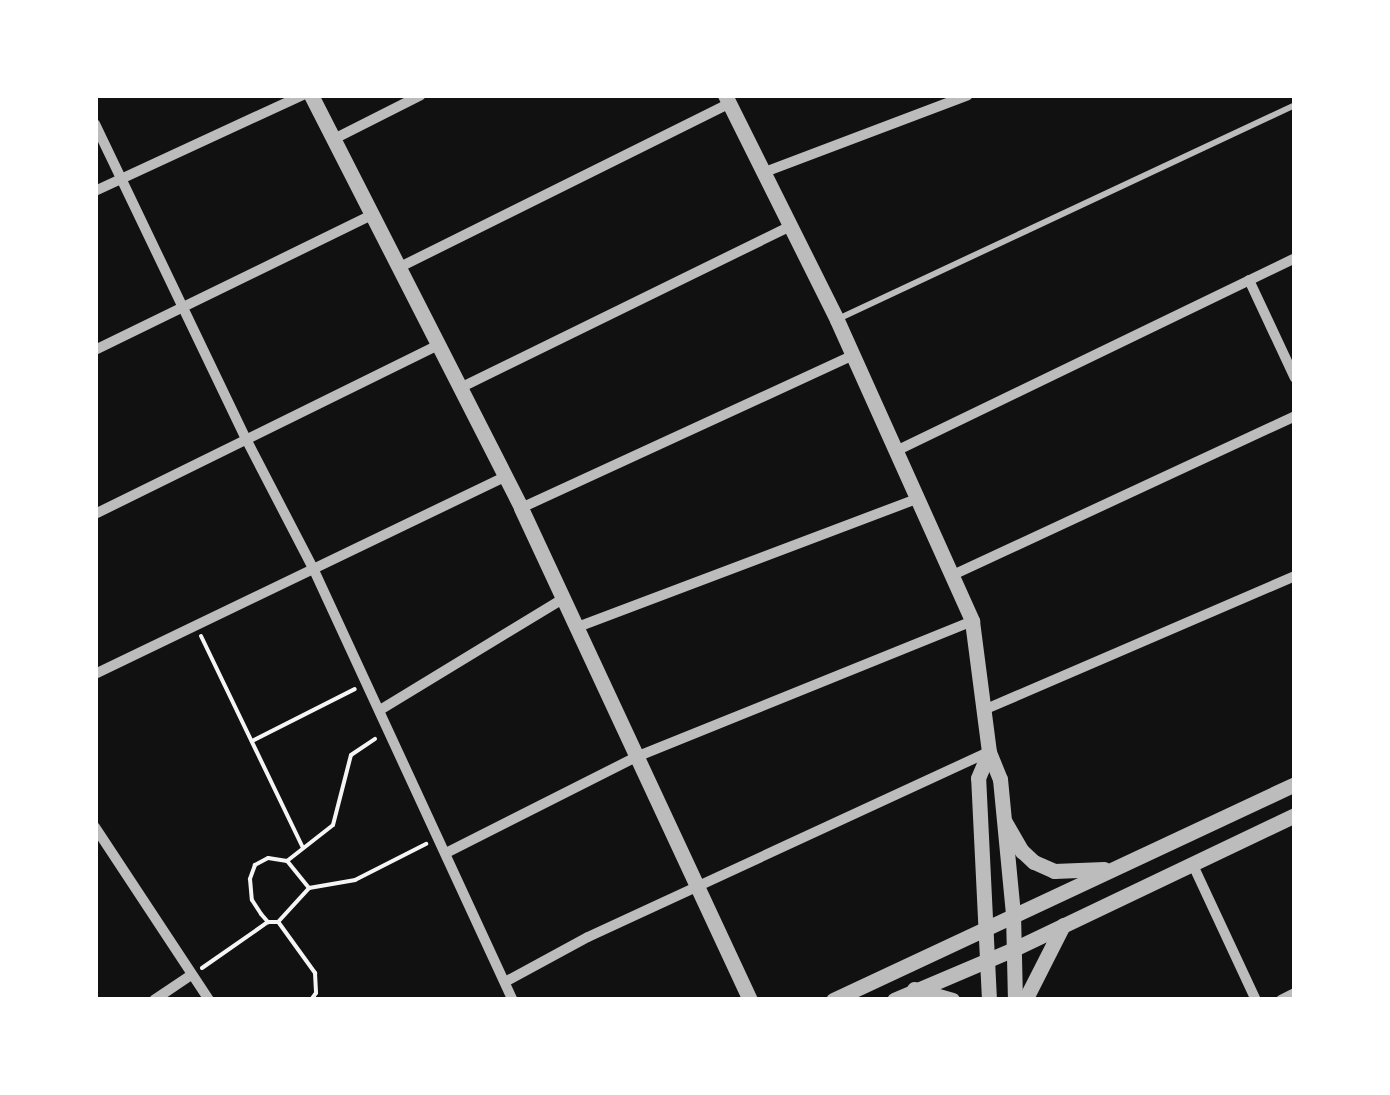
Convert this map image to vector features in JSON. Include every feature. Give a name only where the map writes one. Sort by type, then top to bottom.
[{"type":"street","points":[[95,190],[303,95]]},
{"type":"street","points":[[311,95],[521,508],[750,1000]]},
{"type":"street","points":[[334,139],[422,95]]},
{"type":"street","points":[[762,173],[968,95]]},
{"type":"street","points":[[400,268],[727,100],[837,320],[972,621],[989,752],[1000,778],[1013,914],[1015,1000]]},
{"type":"street","points":[[95,124],[245,437],[313,568],[514,1000]]},
{"type":"street","points":[[95,350],[374,214]]},
{"type":"street","points":[[460,388],[790,226]]},
{"type":"street","points":[[896,451],[1295,258]]},
{"type":"street","points":[[1249,280],[1295,378]]},
{"type":"street","points":[[95,514],[438,345]]},
{"type":"street","points":[[521,508],[852,355]]},
{"type":"street","points":[[954,574],[1295,416]]},
{"type":"street","points":[[95,674],[505,476]]},
{"type":"street","points":[[575,628],[918,499]]},
{"type":"street","points":[[986,709],[1295,576]]},
{"type":"street","points":[[380,710],[561,600]]},
{"type":"street","points":[[446,853],[636,757],[972,621]]},
{"type":"street","points":[[505,982],[588,937],[989,752]]},
{"type":"street","points":[[988,1000],[978,778],[989,752]]},
{"type":"street","points":[[833,1000],[986,924],[1295,784]]},
{"type":"street","points":[[894,1000],[1014,949],[1295,815]]},
{"type":"street","points":[[1002,816],[1022,851],[1044,866],[1090,872],[1118,867]]},
{"type":"street","points":[[95,827],[208,1000]]},
{"type":"street","points":[[1192,863],[1256,1000]]},
{"type":"street","points":[[1026,1000],[1063,925]]},
{"type":"street","points":[[154,1000],[191,975]]},
{"type":"street","points":[[914,990],[952,1000]]},
{"type":"street","points":[[1281,1000],[1295,993]]},
{"type":"lane","points":[[837,320],[1295,105]]},
{"type":"path","points":[[195,624],[304,848]]},
{"type":"path","points":[[252,740],[367,683]]},
{"type":"path","points":[[287,861],[333,825],[351,755],[389,729]]},
{"type":"path","points":[[191,975],[268,922],[278,922],[309,888],[355,880],[438,838]]},
{"type":"path","points":[[268,922],[252,900],[250,879],[255,864],[268,858],[287,861],[309,888]]},
{"type":"path","points":[[278,922],[315,973],[316,992],[310,1000]]}]
